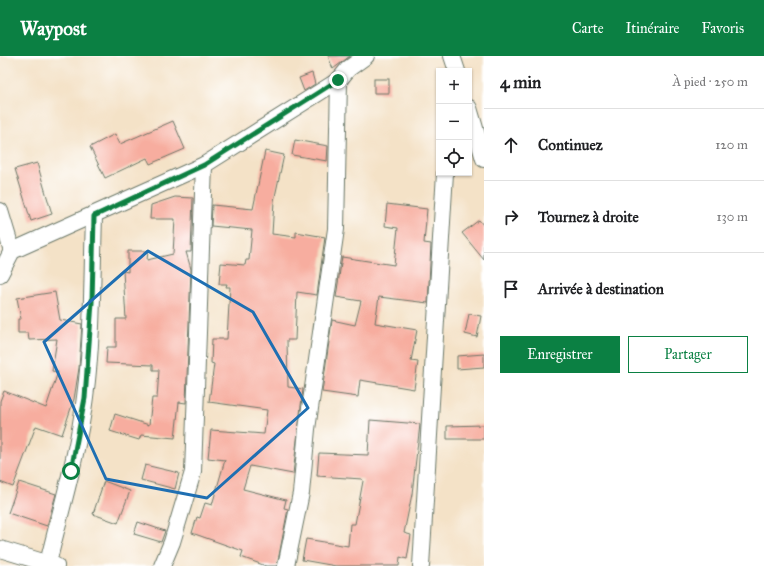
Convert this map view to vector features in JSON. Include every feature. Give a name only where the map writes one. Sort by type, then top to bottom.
[{"type":"street","points":[[0,274],[12,251],[94,216],[204,165],[338,80],[366,56]]},
{"type":"street","points":[[452,56],[456,68]]},
{"type":"street","points":[[286,566],[301,493],[307,429],[336,229],[338,80]]},
{"type":"street","points":[[472,123],[484,159]]},
{"type":"street","points":[[162,566],[172,542],[193,472],[204,165]]},
{"type":"street","points":[[421,566],[445,176]]},
{"type":"street","points":[[0,211],[12,251]]},
{"type":"street","points":[[0,549],[52,565],[85,398],[92,302],[94,216]]},
{"type":"highlighted area","points":[[148,251],[253,312],[308,408],[207,498],[106,479],[44,342]]},
{"type":"building","points":[[328,56],[350,56],[333,69]]},
{"type":"building","points":[[312,73],[315,84],[304,91],[299,78]]},
{"type":"building","points":[[374,79],[389,79],[389,93],[374,93]]},
{"type":"building","points":[[173,121],[185,149],[150,164],[147,158],[105,178],[90,147],[115,134],[120,144]]},
{"type":"building","points":[[295,140],[328,146],[327,161],[292,155]]},
{"type":"building","points":[[265,151],[284,155],[274,201],[272,234],[296,237],[296,232],[325,237],[317,295],[297,292],[295,340],[287,340],[288,387],[303,389],[293,474],[250,466],[243,489],[286,500],[284,508],[288,509],[277,566],[266,566],[241,557],[243,551],[192,533],[197,517],[200,518],[205,503],[212,505],[225,460],[208,458],[211,430],[264,434],[267,410],[209,402],[214,364],[211,363],[212,339],[227,339],[230,287],[226,287],[227,284],[219,284],[221,263],[245,265],[246,260],[249,260],[252,230],[211,226],[212,205],[253,209]]},
{"type":"building","points":[[37,163],[52,214],[31,221],[15,169]]},
{"type":"building","points":[[175,197],[193,198],[191,252],[186,252],[191,269],[186,403],[179,402],[175,438],[141,435],[139,440],[110,431],[115,414],[149,425],[152,398],[157,398],[159,370],[153,370],[153,365],[106,363],[107,347],[116,347],[116,319],[126,319],[123,271],[128,272],[128,251],[148,251],[147,260],[173,254],[175,219],[150,219],[151,205]]},
{"type":"building","points":[[387,204],[427,209],[424,243],[431,244],[428,303],[379,297],[375,323],[417,330],[411,361],[418,362],[414,389],[360,380],[358,397],[322,392],[332,320],[355,325],[361,301],[336,297],[342,257],[394,265],[398,228],[385,226]]},
{"type":"building","points":[[479,220],[484,226],[484,260],[462,233]]},
{"type":"building","points":[[55,292],[60,320],[82,324],[79,368],[74,399],[62,435],[36,426],[13,487],[0,482],[0,401],[4,391],[46,408],[58,372],[52,371],[57,339],[29,340],[28,333],[18,333],[18,319],[21,319],[17,298]]},
{"type":"building","points":[[469,314],[481,316],[477,337],[465,334]]},
{"type":"building","points":[[484,354],[484,367],[457,369],[457,356]]},
{"type":"building","points":[[370,420],[420,424],[412,494],[404,533],[411,535],[407,559],[400,557],[399,566],[336,566],[302,560],[306,539],[348,546],[350,524],[355,524],[363,481],[362,479],[317,476],[319,453],[368,455]]},
{"type":"building","points":[[484,425],[484,439],[447,439],[447,426]]},
{"type":"building","points":[[145,465],[179,473],[175,489],[141,480]]},
{"type":"building","points":[[104,481],[130,491],[118,523],[93,514]]},
{"type":"building","points":[[19,482],[56,494],[47,526],[8,513]]},
{"type":"building","points":[[138,522],[165,531],[161,542],[134,534]]},
{"type":"route","points":[[71,471],[85,398],[92,302],[94,216],[204,165],[338,80]]}]
